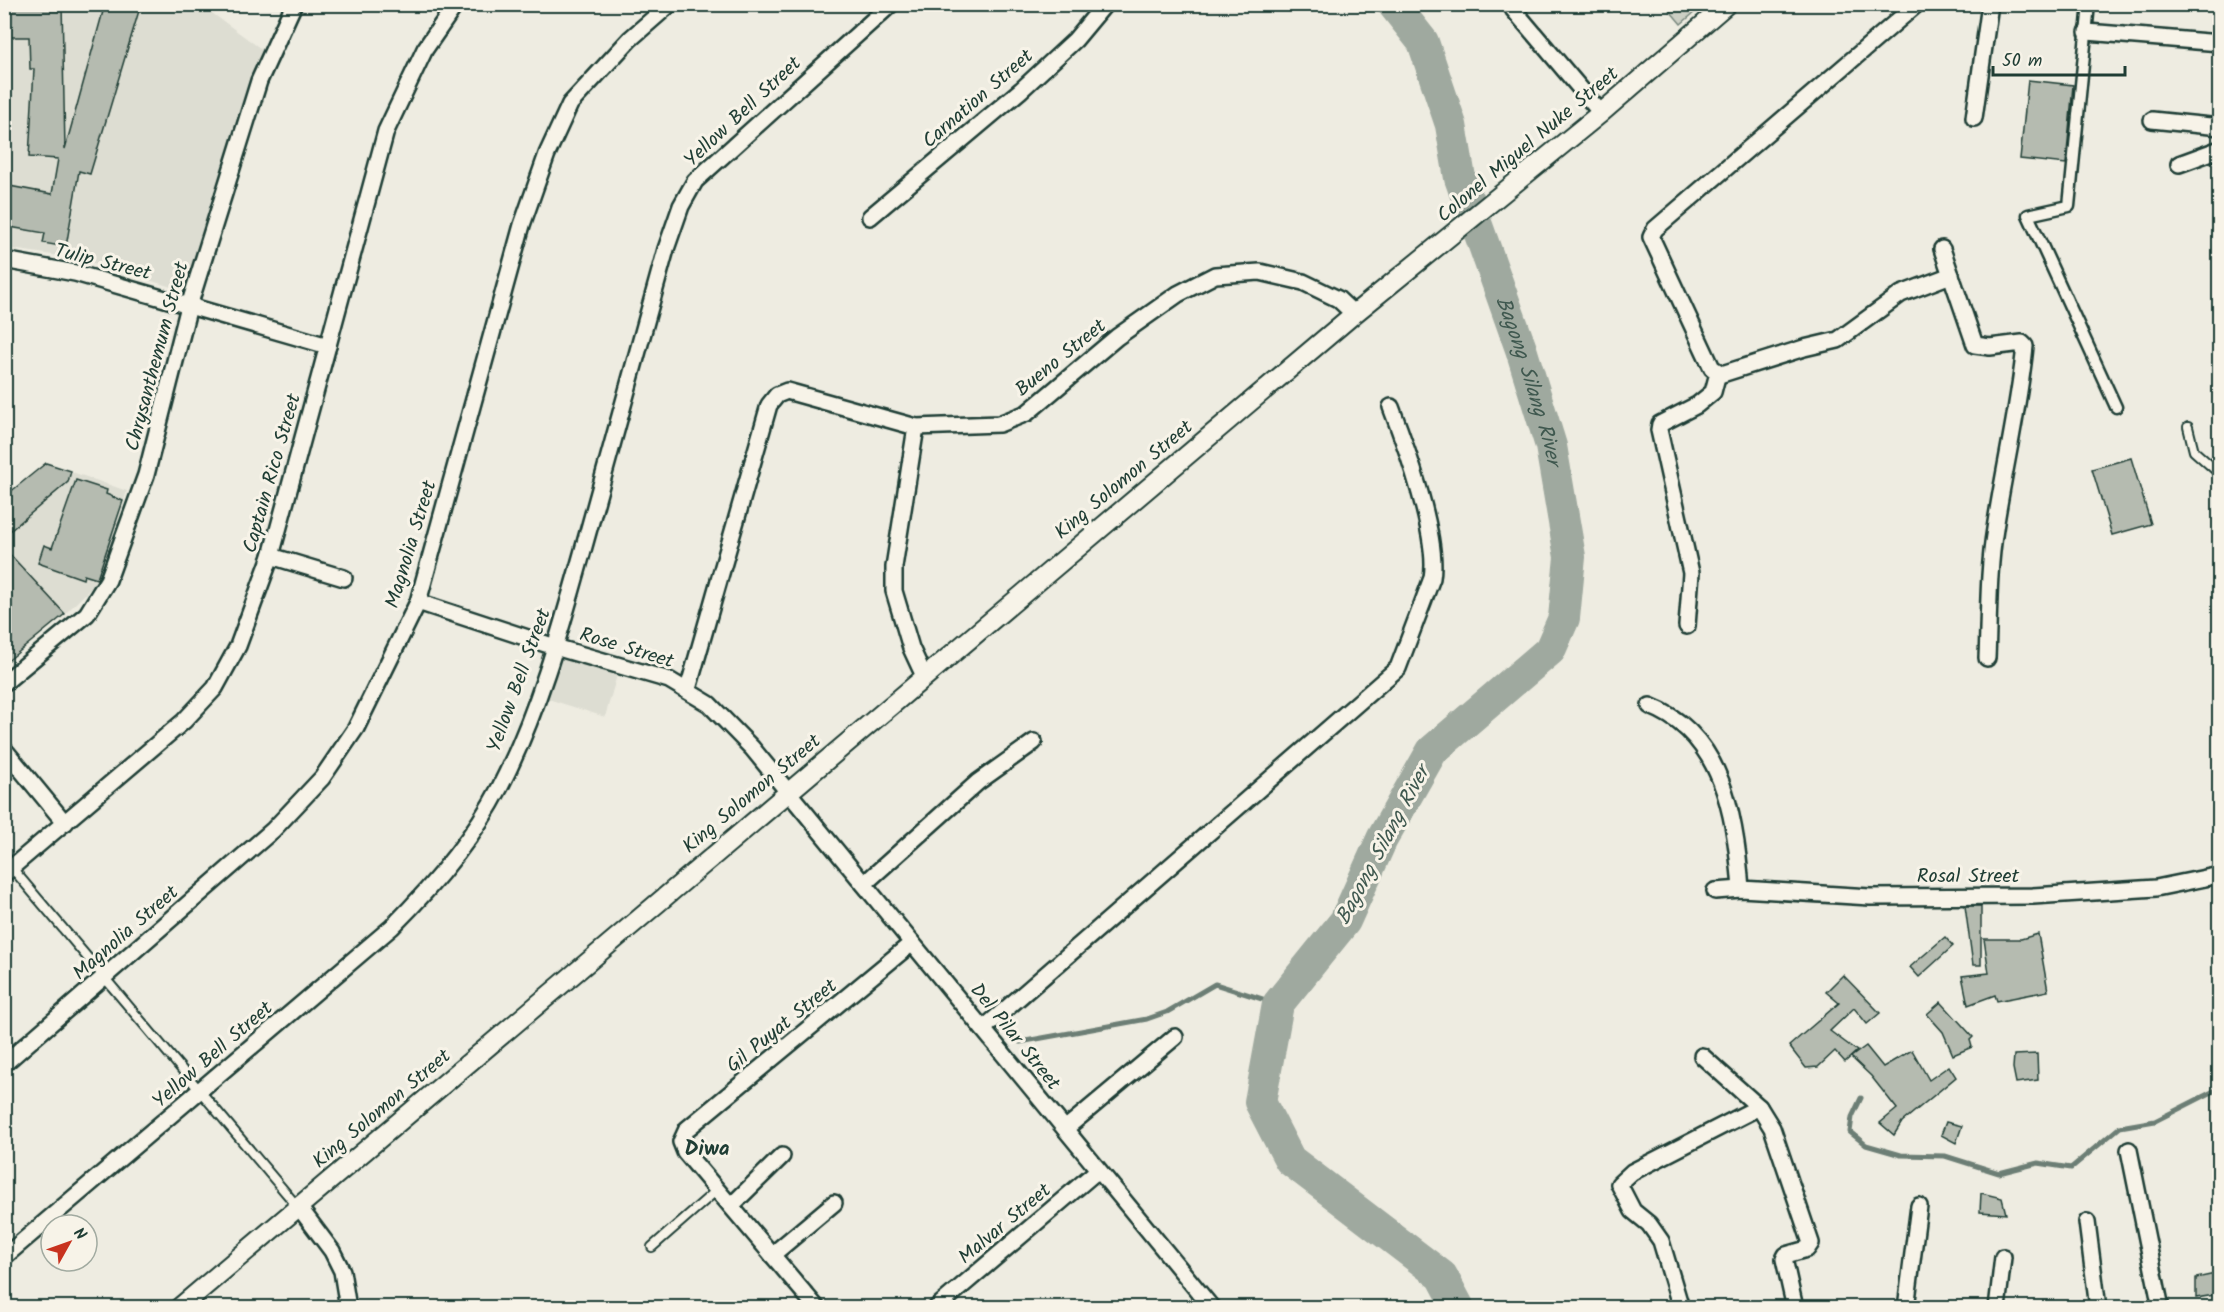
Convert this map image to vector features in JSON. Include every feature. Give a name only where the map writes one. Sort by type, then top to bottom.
[{"type":"street","name":"Chrysanthemum Street","points":[[4,683],[87,615],[108,580],[146,475],[189,306],[259,81],[294,4]]},
{"type":"street","name":"Captain Rico Street","points":[[8,871],[183,721],[215,688],[238,646],[271,556],[386,131],[425,49],[456,4]]},
{"type":"street","name":"Magnolia Street","points":[[4,1064],[273,830],[322,778],[356,728],[418,602],[522,225],[548,154],[570,104],[630,39],[670,4]]},
{"type":"street","name":"Yellow Bell Street","points":[[4,1257],[392,927],[424,895],[473,832],[499,789],[521,743],[555,647],[666,249],[681,206],[695,181],[722,154],[891,4]]},
{"type":"street","name":"Carnation Street","points":[[870,217],[1021,90],[1075,40],[1105,4]]},
{"type":"street","name":"Colonel Miguel Nuke Street","points":[[1354,314],[1601,113],[1727,4]]},
{"type":"street","points":[[1917,4],[1651,235],[1653,245],[1712,368],[1718,373],[1728,375],[1804,348],[1838,340],[1901,294],[1951,275]]},
{"type":"street","points":[[1974,118],[1990,4]]},
{"type":"street","points":[[2089,4],[2069,206],[2028,215],[2116,407]]},
{"type":"street","points":[[1513,9],[1601,113]]},
{"type":"street","points":[[2086,32],[2220,43]]},
{"type":"street","points":[[2152,120],[2220,127]]},
{"type":"street","points":[[2179,164],[2220,149]]},
{"type":"street","points":[[1942,249],[1976,345],[1990,347],[2022,342],[2025,346],[2022,384],[1995,529],[1990,574],[1988,658]]},
{"type":"street","name":"Tulip Street","points":[[4,260],[75,273],[328,346]]},
{"type":"street","name":"Bueno Street","points":[[688,689],[769,405],[777,394],[787,391],[916,427],[999,424],[1027,413],[1117,337],[1178,294],[1215,275],[1260,272],[1303,282],[1338,299],[1354,314]]},
{"type":"street","name":"King Solomon Street","points":[[179,1308],[787,791],[1354,314]]},
{"type":"street","points":[[1687,626],[1691,573],[1659,430],[1660,424],[1697,405],[1713,392],[1718,373]]},
{"type":"street","points":[[983,1029],[1398,668],[1432,578],[1433,565],[1423,504],[1391,406]]},
{"type":"street","points":[[916,427],[894,567],[894,591],[911,648],[924,676]]},
{"type":"street","points":[[271,556],[344,578]]},
{"type":"street","name":"Rose Street","points":[[418,602],[555,647],[637,670],[688,689],[710,704],[730,724],[787,791]]},
{"type":"street","points":[[1650,706],[1670,714],[1686,726],[1703,744],[1730,810],[1738,846],[1741,889]]},
{"type":"street","points":[[864,884],[978,782],[1035,742]]},
{"type":"street","points":[[4,749],[65,823]]},
{"type":"street","name":"Del Pilar Street","points":[[787,791],[1212,1308]]},
{"type":"street","name":"Rosal Street","points":[[1715,891],[1741,889],[1870,897],[2033,896],[2156,888],[2220,875]]},
{"type":"street","name":"Gil Puyat Street","points":[[717,1190],[685,1152],[681,1142],[687,1129],[912,943]]},
{"type":"street","points":[[1065,1129],[1175,1037]]},
{"type":"street","points":[[1702,1056],[1760,1107],[1775,1134],[1811,1243],[1807,1249],[1786,1255],[1784,1259],[1795,1308]]},
{"type":"street","points":[[1681,1308],[1661,1241],[1649,1224],[1633,1211],[1620,1184],[1632,1172],[1760,1107]]},
{"type":"street","points":[[2129,1150],[2161,1308]]},
{"type":"street","points":[[731,1206],[782,1156]]},
{"type":"street","name":"Malvar Street","points":[[936,1308],[1098,1170]]},
{"type":"street","points":[[717,1190],[772,1255],[810,1305]]},
{"type":"street","points":[[772,1255],[834,1203]]},
{"type":"street","points":[[1906,1308],[1919,1206]]},
{"type":"street","points":[[299,1208],[332,1251],[342,1271],[348,1308]]},
{"type":"street","points":[[2087,1222],[2098,1308]]},
{"type":"street","points":[[1997,1308],[2003,1257]]},
{"type":"lane","points":[[2188,427],[2194,451],[2220,474]]},
{"type":"lane","points":[[8,871],[105,978],[299,1208]]},
{"type":"lane","points":[[652,1247],[717,1190]]},
{"type":"shaded area","points":[[4,5],[201,5],[264,51],[188,292],[80,259],[5,248]]},
{"type":"shaded area","points":[[1665,5],[1703,5],[1681,24]]},
{"type":"shaded area","points":[[46,463],[127,491],[99,580],[65,614],[20,565],[5,571],[4,497]]},
{"type":"shaded area","points":[[558,657],[617,675],[605,717],[545,698]]},
{"type":"building","points":[[4,4],[62,4],[65,149],[105,4],[141,4],[90,174],[79,171],[66,247],[43,243],[45,233],[4,226],[4,185],[52,194],[58,159],[29,157],[34,69],[30,69],[29,37],[4,37]]},
{"type":"building","points":[[2028,80],[2073,85],[2066,164],[2020,159]]},
{"type":"building","points":[[2131,458],[2151,524],[2112,535],[2092,469]]},
{"type":"building","points":[[46,463],[71,471],[68,482],[4,536],[4,497]]},
{"type":"building","points":[[76,480],[107,490],[106,494],[123,501],[97,579],[84,575],[83,579],[38,563],[44,545],[52,548]]},
{"type":"building","points":[[4,548],[65,614],[4,664]]},
{"type":"building","points":[[1965,906],[1981,906],[1981,965],[1973,965]]},
{"type":"building","points":[[2038,934],[2048,991],[1997,1001],[1995,995],[1968,1005],[1962,976],[1989,973],[1984,939],[2021,939]]},
{"type":"building","points":[[1945,937],[1953,946],[1919,977],[1910,967]]},
{"type":"building","points":[[1843,975],[1880,1013],[1867,1024],[1854,1008],[1830,1031],[1857,1051],[1845,1062],[1835,1051],[1818,1067],[1806,1068],[1789,1046],[1839,1003],[1826,992]]},
{"type":"building","points":[[1941,1002],[1973,1037],[1970,1040],[1972,1047],[1953,1055],[1943,1032],[1927,1014]]},
{"type":"building","points":[[1866,1046],[1883,1067],[1912,1050],[1929,1080],[1949,1066],[1956,1077],[1902,1122],[1894,1135],[1880,1123],[1897,1109],[1871,1076],[1851,1057]]},
{"type":"building","points":[[2037,1054],[2038,1080],[2016,1083],[2013,1068],[2014,1055]]},
{"type":"building","points":[[1946,1122],[1962,1126],[1956,1143],[1941,1135]]},
{"type":"building","points":[[1981,1193],[2002,1198],[2006,1214],[1980,1212]]},
{"type":"building","points":[[2220,1273],[2220,1294],[2196,1298],[2196,1278]]},
{"type":"waterway","name":"Bagong Silang River","points":[[1393,4],[1423,42],[1451,125],[1460,178],[1521,349],[1551,446],[1570,557],[1564,618],[1550,650],[1432,751],[1382,839],[1345,921],[1278,1004],[1260,1102],[1290,1160],[1442,1276],[1459,1308]]},
{"type":"waterway","points":[[1020,1042],[1147,1019],[1167,1012],[1215,984],[1278,1004]]},
{"type":"waterway","points":[[1861,1098],[1852,1117],[1850,1132],[1866,1145],[1901,1155],[1945,1156],[1999,1173],[2038,1163],[2071,1168],[2120,1127],[2155,1121],[2220,1088]]},
{"type":"district","name":"Diwa","points":[[707,1148]]}]
